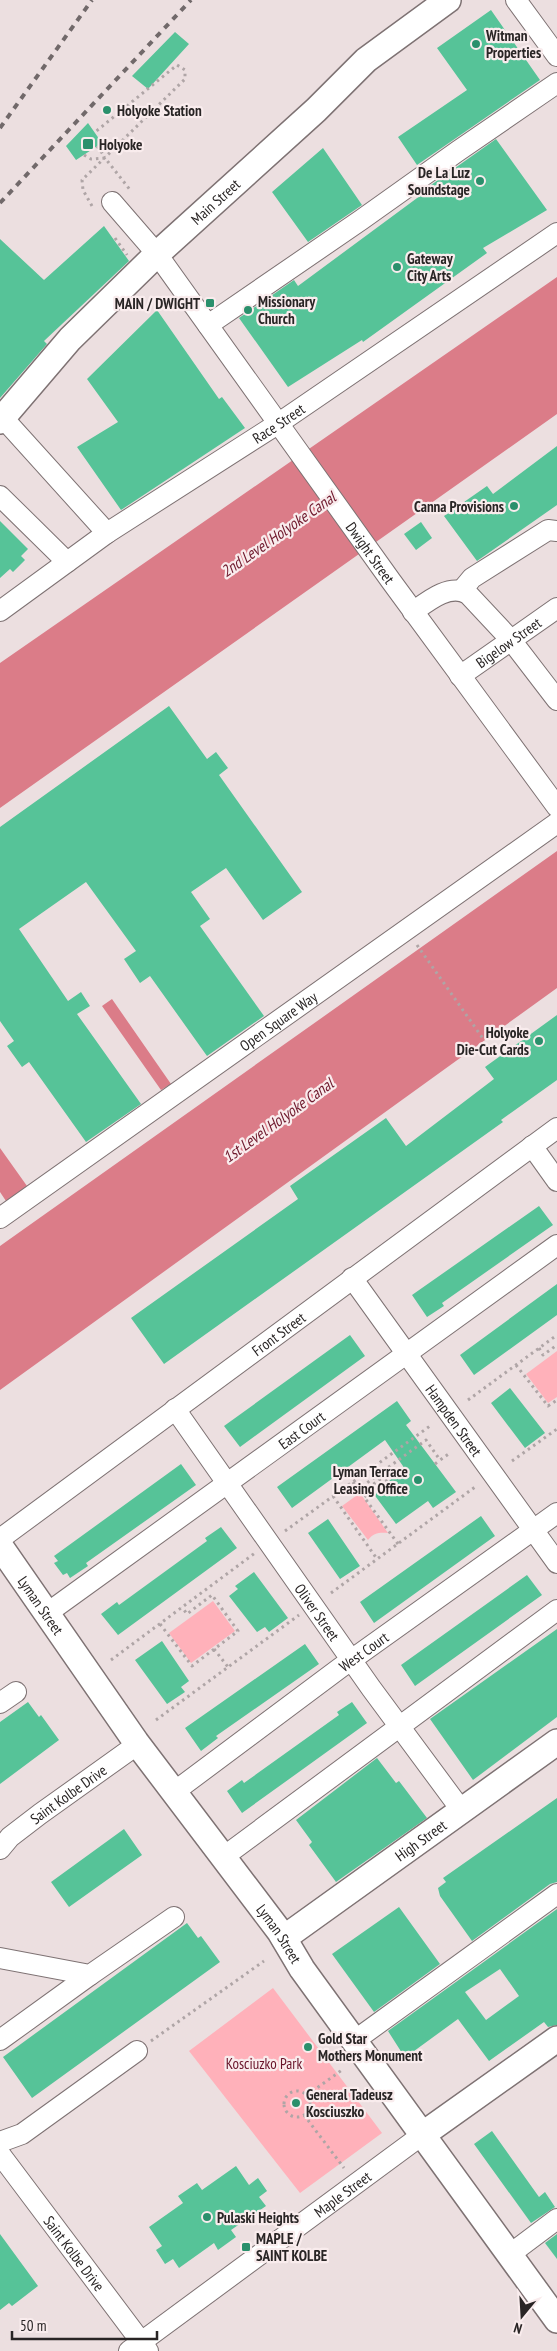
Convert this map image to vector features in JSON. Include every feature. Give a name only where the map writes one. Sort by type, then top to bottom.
[{"type":"main road","name":"Main Street","points":[[2,419],[70,339],[157,254],[316,110],[366,60],[448,0]]},
{"type":"main road","name":"Lyman Street","points":[[0,1546],[138,1744],[284,1938],[302,1969],[557,2320]]},
{"type":"main road","name":"High Street","points":[[284,1938],[557,1742]]},
{"type":"main road","name":"Maple Street","points":[[422,2135],[557,2038]]},
{"type":"street","points":[[516,0],[557,56]]},
{"type":"street","points":[[208,325],[557,83]]},
{"type":"street","name":"Dwight Street","points":[[103,206],[157,254],[413,612],[557,808]]},
{"type":"street","name":"Race Street","points":[[0,612],[107,533],[279,423],[557,233]]},
{"type":"street","points":[[2,419],[107,533]]},
{"type":"street","points":[[0,496],[67,562]]},
{"type":"street","points":[[462,590],[472,578],[548,530],[557,531]]},
{"type":"street","points":[[413,612],[449,591],[462,590],[511,640],[557,700]]},
{"type":"street","name":"Bigelow Street","points":[[460,676],[511,640],[555,615]]},
{"type":"street","name":"Open Square Way","points":[[0,1218],[557,823]]},
{"type":"street","name":"Front Street","points":[[0,1540],[557,1128]]},
{"type":"street","points":[[532,1146],[557,1181]]},
{"type":"street","name":"East Court","points":[[46,1614],[211,1493],[228,1484],[557,1245]]},
{"type":"street","name":"Hampden Street","points":[[352,1278],[557,1563]]},
{"type":"street","name":"Oliver Street","points":[[175,1409],[352,1660],[462,1811]]},
{"type":"street","name":"West Court","points":[[174,1792],[352,1660],[557,1513]]},
{"type":"street","points":[[222,1858],[401,1728],[557,1610]]},
{"type":"street","name":"Saint Kolbe Drive","points":[[0,1849],[10,1837],[40,1814],[138,1744]]},
{"type":"street","points":[[354,2041],[557,1894]]},
{"type":"street","points":[[0,2040],[174,1917]]},
{"type":"street","points":[[0,1958],[90,1975]]},
{"type":"street","points":[[0,2142],[22,2134],[137,2052]]},
{"type":"street","name":"Maple Street","points":[[140,2348],[422,2135]]},
{"type":"street","name":"Saint Kolbe Drive","points":[[0,2154],[140,2348]]},
{"type":"street","points":[[509,2255],[557,2219]]},
{"type":"path","points":[[94,133],[177,65],[185,70],[185,79],[82,180],[83,190],[103,206]]},
{"type":"path","points":[[97,146],[106,158]]},
{"type":"path","points":[[111,232],[128,256]]},
{"type":"path","points":[[417,945],[484,1040]]},
{"type":"path","points":[[468,1400],[557,1335]]},
{"type":"path","points":[[539,1348],[543,1355],[557,1345]]},
{"type":"path","points":[[516,1365],[548,1406],[557,1400]]},
{"type":"path","points":[[285,1531],[430,1426]]},
{"type":"path","points":[[512,1462],[557,1429]]},
{"type":"path","points":[[364,1497],[393,1476],[390,1472],[367,1489],[364,1484],[426,1440],[440,1460]]},
{"type":"path","points":[[435,1464],[450,1453]]},
{"type":"path","points":[[385,1459],[389,1466]]},
{"type":"path","points":[[353,1482],[398,1544]]},
{"type":"path","points":[[331,1593],[475,1487]]},
{"type":"path","points":[[333,1496],[377,1559]]},
{"type":"path","points":[[111,1660],[255,1553]]},
{"type":"path","points":[[160,1624],[192,1666],[238,1631],[212,1596],[187,1614],[182,1607]]},
{"type":"path","points":[[156,1720],[300,1614]]},
{"type":"path","points":[[214,1649],[228,1668]]},
{"type":"path","points":[[137,2052],[264,1961]]},
{"type":"path","points":[[307,2095],[342,2070]]},
{"type":"path","points":[[300,2091],[307,2095],[310,2104],[304,2115],[300,2117],[291,2116],[285,2110],[284,2101],[292,2092],[300,2091]]},
{"type":"path","points":[[304,2115],[344,2168]]},
{"type":"green space","points":[[557,1351],[557,1397],[548,1403],[526,1374]]},
{"type":"green space","points":[[360,1493],[388,1533],[377,1534],[368,1540],[342,1506]]},
{"type":"green space","points":[[213,1601],[235,1631],[191,1663],[169,1633]]},
{"type":"green space","name":"Kosciuzko Park","points":[[273,1988],[382,2133],[300,2193],[189,2051]]},
{"type":"water","name":"2nd Level Holyoke Canal","points":[[557,277],[557,414],[0,808],[0,663]]},
{"type":"water","name":"1st Level Holyoke Canal","points":[[557,851],[557,988],[0,1390],[0,1246]]},
{"type":"water","points":[[112,999],[171,1084],[161,1090],[102,1006]]},
{"type":"water","points":[[0,1148],[27,1186],[6,1201],[0,1192]]},
{"type":"building","points":[[491,10],[540,80],[417,165],[398,137],[467,90],[437,48]]},
{"type":"building","points":[[175,32],[189,44],[148,89],[132,76]]},
{"type":"building","points":[[88,123],[102,143],[76,160],[66,146]]},
{"type":"building","points":[[496,139],[547,210],[483,248],[487,253],[363,342],[362,340],[288,387],[239,318],[294,280],[298,286],[432,187],[431,185]]},
{"type":"building","points":[[323,148],[362,205],[308,242],[272,192]]},
{"type":"building","points":[[104,226],[129,261],[44,341],[47,344],[0,398],[0,239],[44,280]]},
{"type":"building","points":[[157,310],[219,399],[222,397],[245,428],[121,510],[77,447],[118,422],[87,379]]},
{"type":"building","points":[[557,446],[557,505],[477,561],[444,516],[487,486],[493,494]]},
{"type":"building","points":[[0,521],[28,549],[21,556],[25,560],[13,572],[10,569],[0,578]]},
{"type":"building","points":[[421,522],[432,538],[416,550],[404,534]]},
{"type":"building","points":[[169,706],[207,759],[216,752],[228,768],[219,775],[302,892],[263,920],[226,868],[191,892],[210,919],[200,926],[264,1016],[207,1056],[150,976],[140,983],[124,959],[136,951],[86,882],[19,929],[68,1001],[81,992],[90,1006],[77,1014],[141,1104],[86,1142],[29,1062],[22,1067],[7,1046],[14,1041],[0,1021],[0,827]]},
{"type":"building","points":[[557,1015],[557,1080],[501,1120],[503,1122],[164,1364],[131,1318],[298,1199],[290,1186],[386,1118],[406,1146],[494,1079],[485,1067]]},
{"type":"building","points":[[539,1206],[553,1225],[442,1303],[444,1306],[427,1317],[412,1295]]},
{"type":"building","points":[[557,1284],[557,1315],[474,1375],[460,1355]]},
{"type":"building","points":[[350,1335],[365,1356],[240,1447],[224,1426]]},
{"type":"building","points":[[510,1388],[545,1433],[525,1448],[491,1403]]},
{"type":"building","points":[[397,1401],[411,1421],[406,1425],[456,1492],[433,1508],[428,1501],[396,1524],[373,1493],[405,1469],[385,1440],[292,1508],[277,1487]]},
{"type":"building","points":[[181,1464],[196,1485],[86,1563],[88,1566],[70,1578],[67,1573],[63,1575],[54,1563],[58,1561],[54,1556]]},
{"type":"building","points":[[481,1516],[495,1536],[374,1623],[360,1602]]},
{"type":"building","points":[[328,1519],[360,1566],[340,1579],[308,1533]]},
{"type":"building","points":[[221,1527],[237,1548],[118,1635],[101,1614],[117,1602],[119,1605],[207,1541],[205,1538]]},
{"type":"building","points":[[254,1572],[288,1618],[269,1632],[265,1627],[257,1632],[229,1596],[238,1589],[235,1586]]},
{"type":"building","points":[[527,1575],[542,1595],[415,1686],[401,1665]]},
{"type":"building","points":[[557,1629],[557,1717],[473,1780],[430,1719]]},
{"type":"building","points":[[162,1641],[189,1681],[181,1687],[185,1692],[167,1704],[135,1660]]},
{"type":"building","points":[[305,1644],[319,1664],[216,1736],[218,1738],[201,1751],[185,1728]]},
{"type":"building","points":[[28,1702],[39,1717],[41,1715],[59,1740],[0,1784],[0,1722]]},
{"type":"building","points":[[352,1702],[367,1723],[242,1813],[227,1791],[242,1780],[244,1783],[339,1715],[337,1712]]},
{"type":"building","points":[[377,1758],[396,1783],[399,1781],[427,1818],[336,1882],[309,1845],[312,1842],[296,1820]]},
{"type":"building","points":[[557,1798],[557,1882],[550,1884],[472,1941],[440,1896],[438,1888],[446,1882],[443,1878]]},
{"type":"building","points":[[124,1829],[142,1855],[69,1907],[51,1882]]},
{"type":"building","points":[[399,1907],[440,1964],[374,2012],[332,1954]]},
{"type":"building","points":[[557,1909],[557,2025],[548,2027],[544,2022],[489,2061],[458,2019],[410,2054],[402,2053],[388,2031]],"holes":[[[500,1969],[519,1996],[486,2020],[465,1992]]]},
{"type":"building","points":[[187,1923],[198,1938],[201,1936],[220,1962],[32,2098],[3,2057]]},
{"type":"building","points":[[492,2131],[539,2197],[545,2192],[555,2207],[531,2223],[474,2144]]},
{"type":"building","name":"Pulaski Heights","points":[[236,2166],[249,2185],[258,2178],[267,2191],[259,2197],[266,2206],[231,2230],[236,2237],[218,2250],[214,2243],[179,2268],[173,2259],[165,2264],[156,2250],[162,2246],[149,2227],[183,2203],[178,2196],[197,2183],[202,2190]]},
{"type":"building","points":[[0,2234],[38,2286],[12,2306],[9,2303],[0,2310]]},
{"type":"building","points":[[557,2234],[557,2259],[545,2243]]},
{"type":"railway","points":[[0,128],[92,0]]},
{"type":"railway","points":[[0,203],[191,0]]},
{"type":"place","name":"Witman Properties","points":[[476,44]]},
{"type":"place","name":"Holyoke Station","points":[[107,110]]},
{"type":"place","name":"Holyoke","points":[[88,144]]},
{"type":"place","name":"De La Luz Soundstage","points":[[480,181]]},
{"type":"place","name":"Gateway City Arts","points":[[397,267]]},
{"type":"place","name":"MAIN / DWIGHT","points":[[210,303]]},
{"type":"place","name":"Missionary Church","points":[[248,310]]},
{"type":"place","name":"Canna Provisions","points":[[514,506]]},
{"type":"place","name":"Holyoke Die-Cut Cards","points":[[539,1041]]},
{"type":"place","name":"Lyman Terrace Leasing Office","points":[[418,1480]]},
{"type":"place","name":"Gold Star Mothers Monument","points":[[308,2047]]},
{"type":"place","name":"General Tadeusz Kosciuszko","points":[[296,2103]]},
{"type":"place","name":"Pulaski Heights","points":[[207,2217]]},
{"type":"place","name":"MAPLE / SAINT KOLBE","points":[[246,2247]]}]
